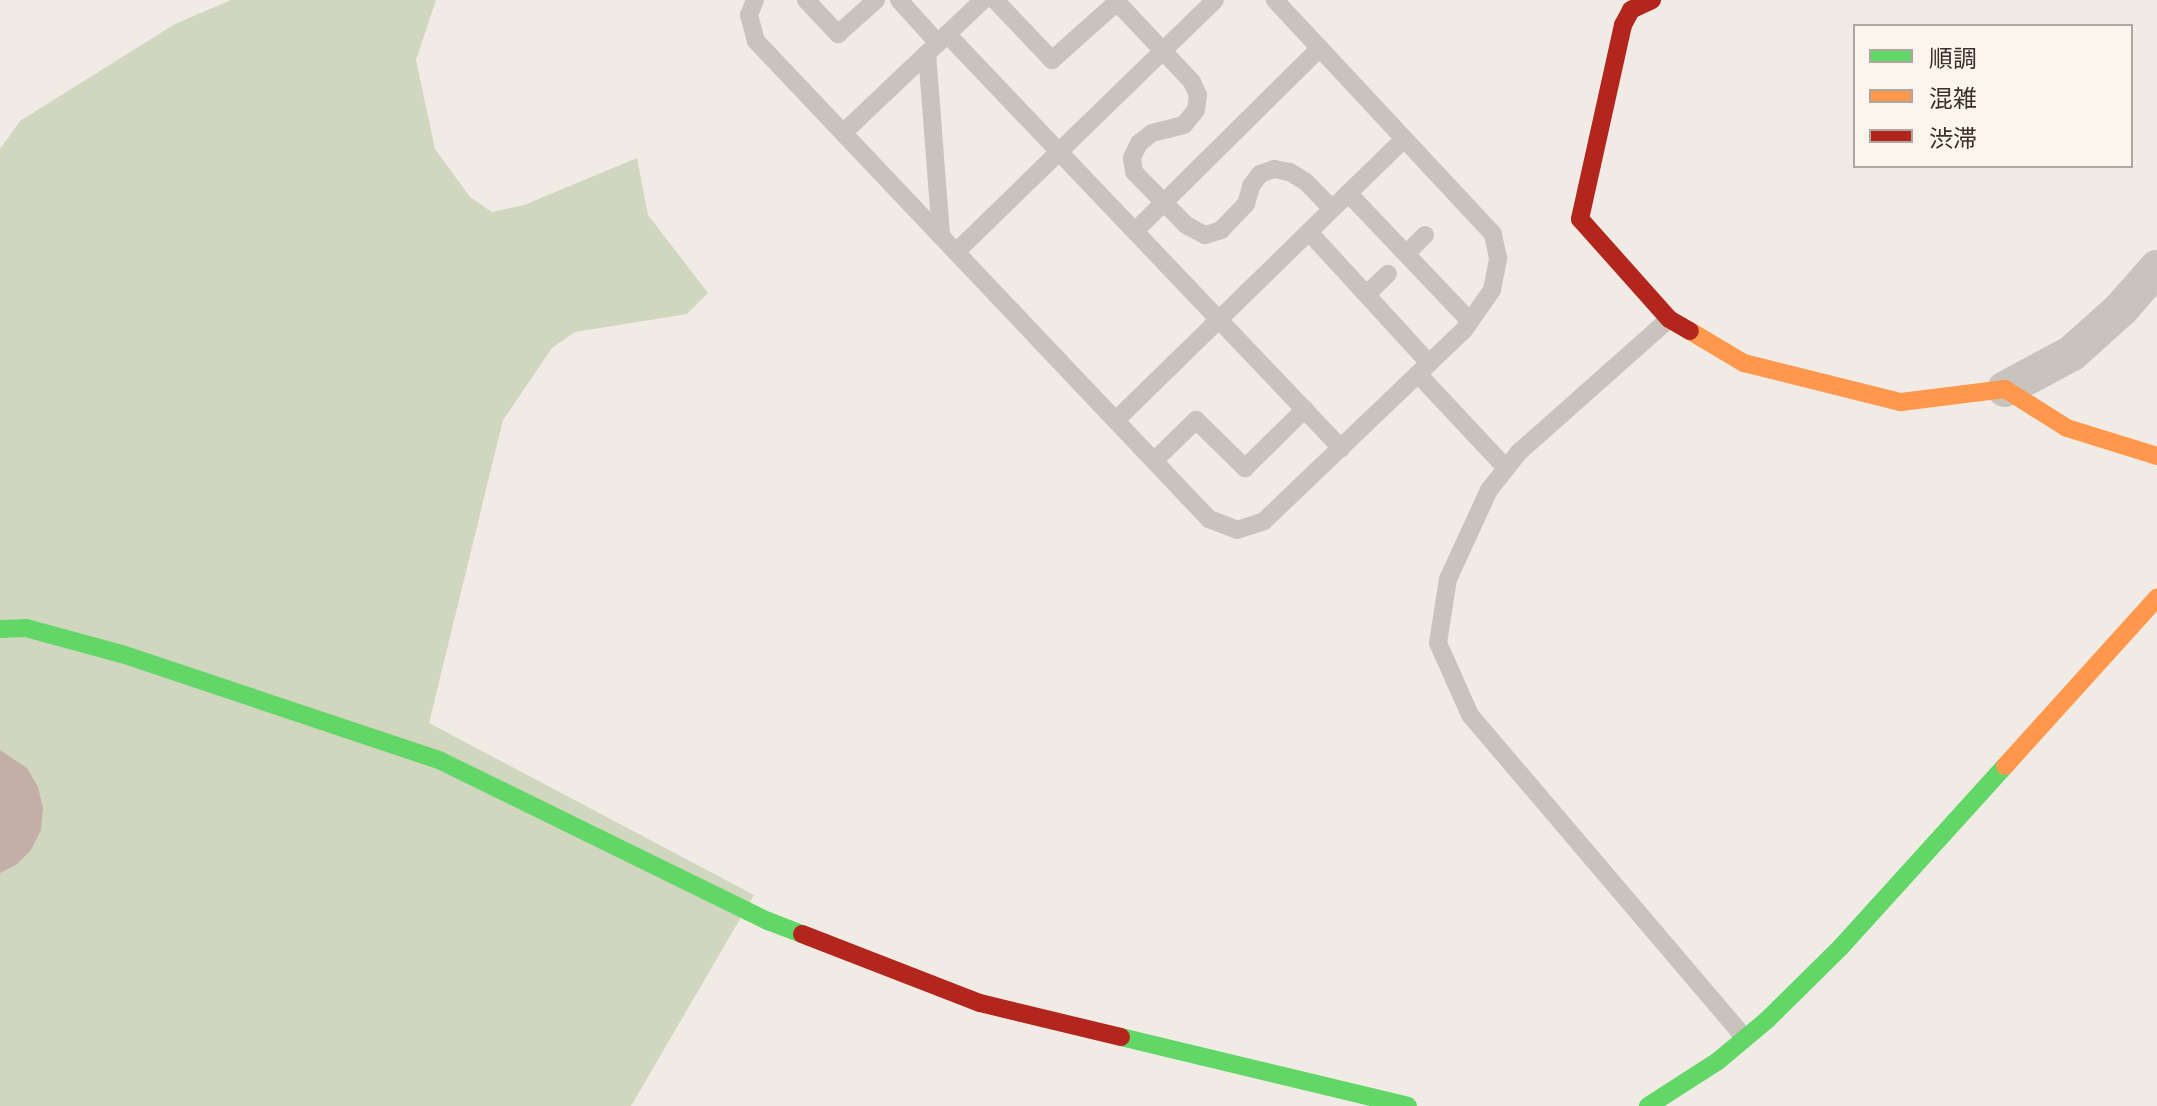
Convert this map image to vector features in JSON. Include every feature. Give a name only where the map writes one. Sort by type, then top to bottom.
[{"type":"street","points":[[1638,3],[1623,25],[1580,219],[1669,319],[1744,363],[1901,402],[2005,389],[2072,353],[2121,309],[2157,268]]},
{"type":"street","points":[[2005,389],[2067,428],[2157,456]]},
{"type":"street","points":[[1648,1106],[1718,1061],[1840,948],[2157,598]]},
{"type":"street","points":[[0,629],[26,628],[122,654],[441,761],[768,921],[980,1003],[1408,1106]]},
{"type":"lane","points":[[755,0],[749,15],[756,41],[1209,519],[1237,530],[1264,521],[1470,321],[1492,290],[1498,258],[1493,234],[1275,0]]},
{"type":"lane","points":[[806,0],[838,34],[876,0]]},
{"type":"lane","points":[[899,0],[937,43],[1059,152],[1341,448]]},
{"type":"lane","points":[[843,133],[983,0]]},
{"type":"lane","points":[[995,0],[1052,60],[1117,2],[1192,82],[1198,95],[1196,110],[1184,125],[1152,133],[1139,143],[1132,158],[1134,172],[1186,225],[1205,235],[1221,230],[1246,204],[1251,186],[1260,174],[1274,169],[1290,172],[1306,182],[1332,209]]},
{"type":"lane","points":[[956,252],[1215,0]]},
{"type":"lane","points":[[937,43],[941,236]]},
{"type":"lane","points":[[1135,231],[1320,48]]},
{"type":"lane","points":[[1116,420],[1404,139]]},
{"type":"lane","points":[[1348,193],[1470,321]]},
{"type":"lane","points":[[1309,232],[1367,294],[1423,368],[1506,468]]},
{"type":"lane","points":[[1406,254],[1425,235]]},
{"type":"lane","points":[[1367,294],[1388,274]]},
{"type":"lane","points":[[1669,319],[1519,452],[1489,490],[1448,579],[1438,643],[1470,715],[1745,1038]]},
{"type":"lane","points":[[1154,461],[1196,420],[1245,468],[1305,409]]},
{"type":"green space","points":[[231,0],[436,0],[416,60],[435,149],[470,197],[492,212],[524,205],[637,158],[648,215],[708,293],[687,314],[575,332],[552,348],[503,420],[429,723],[754,895],[631,1106],[0,1106],[0,149],[20,121],[175,24]]},
{"type":"building","points":[[0,750],[27,768],[38,787],[43,808],[41,830],[31,850],[16,865],[0,873]]},
{"type":"traffic: fast","points":[[0,629],[26,628],[122,654],[441,761],[768,921],[802,934]]},
{"type":"traffic: fast","points":[[1648,1106],[1718,1061],[1767,1020],[1840,948],[2005,766]]},
{"type":"traffic: fast","points":[[1121,1037],[1408,1106]]},
{"type":"traffic: slow","points":[[1690,331],[1744,363],[1901,402],[2005,389],[2067,428],[2157,456]]},
{"type":"traffic: slow","points":[[2005,766],[2157,598]]},
{"type":"traffic: jam","points":[[1652,0],[1631,10],[1623,25],[1580,219],[1669,319],[1690,331]]},
{"type":"traffic: jam","points":[[802,934],[980,1003],[1121,1037]]}]
